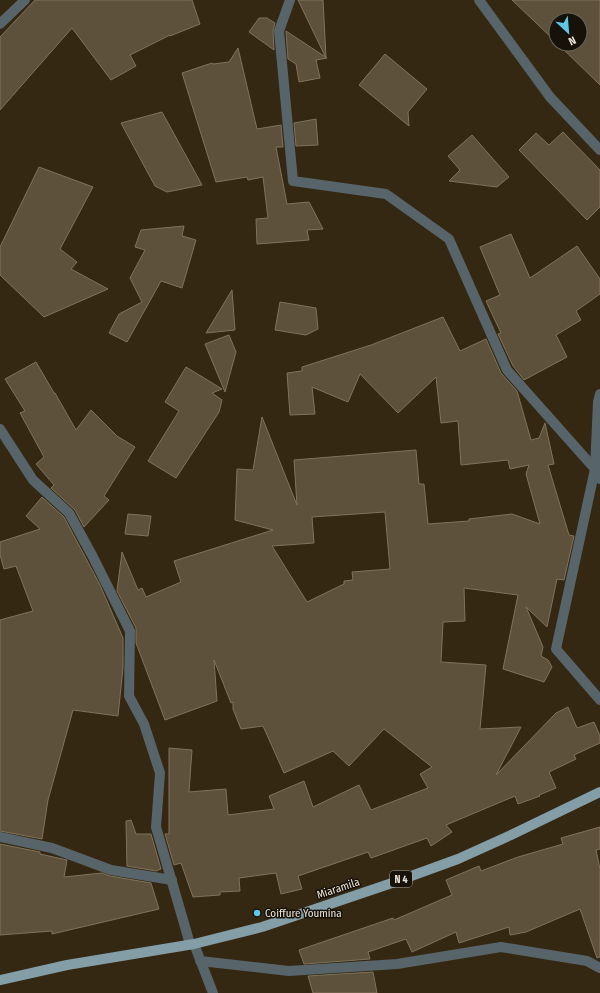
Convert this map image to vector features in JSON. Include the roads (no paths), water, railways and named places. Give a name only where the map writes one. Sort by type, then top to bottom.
[{"type":"main road","name":"Miaramila","points":[[0,980],[67,965],[192,944],[262,927],[392,883],[458,858],[512,835],[600,792]]},
{"type":"street","points":[[0,24],[24,0]]},
{"type":"street","points":[[290,0],[279,31],[293,181],[386,194],[449,239],[507,370],[595,469],[600,479]]},
{"type":"street","points":[[479,0],[550,97],[600,150]]},
{"type":"street","points":[[600,394],[598,402],[595,469],[556,649],[600,700]]},
{"type":"street","points":[[0,429],[33,480],[69,513],[130,630],[129,696],[144,724],[160,773],[156,827],[192,944],[213,993]]},
{"type":"street","points":[[0,838],[52,848],[111,870],[172,880]]},
{"type":"street","points":[[200,961],[289,971],[397,964],[501,947],[587,961],[600,968]]},
{"type":"place","name":"Coiffure Youmina","points":[[257,913]]}]
